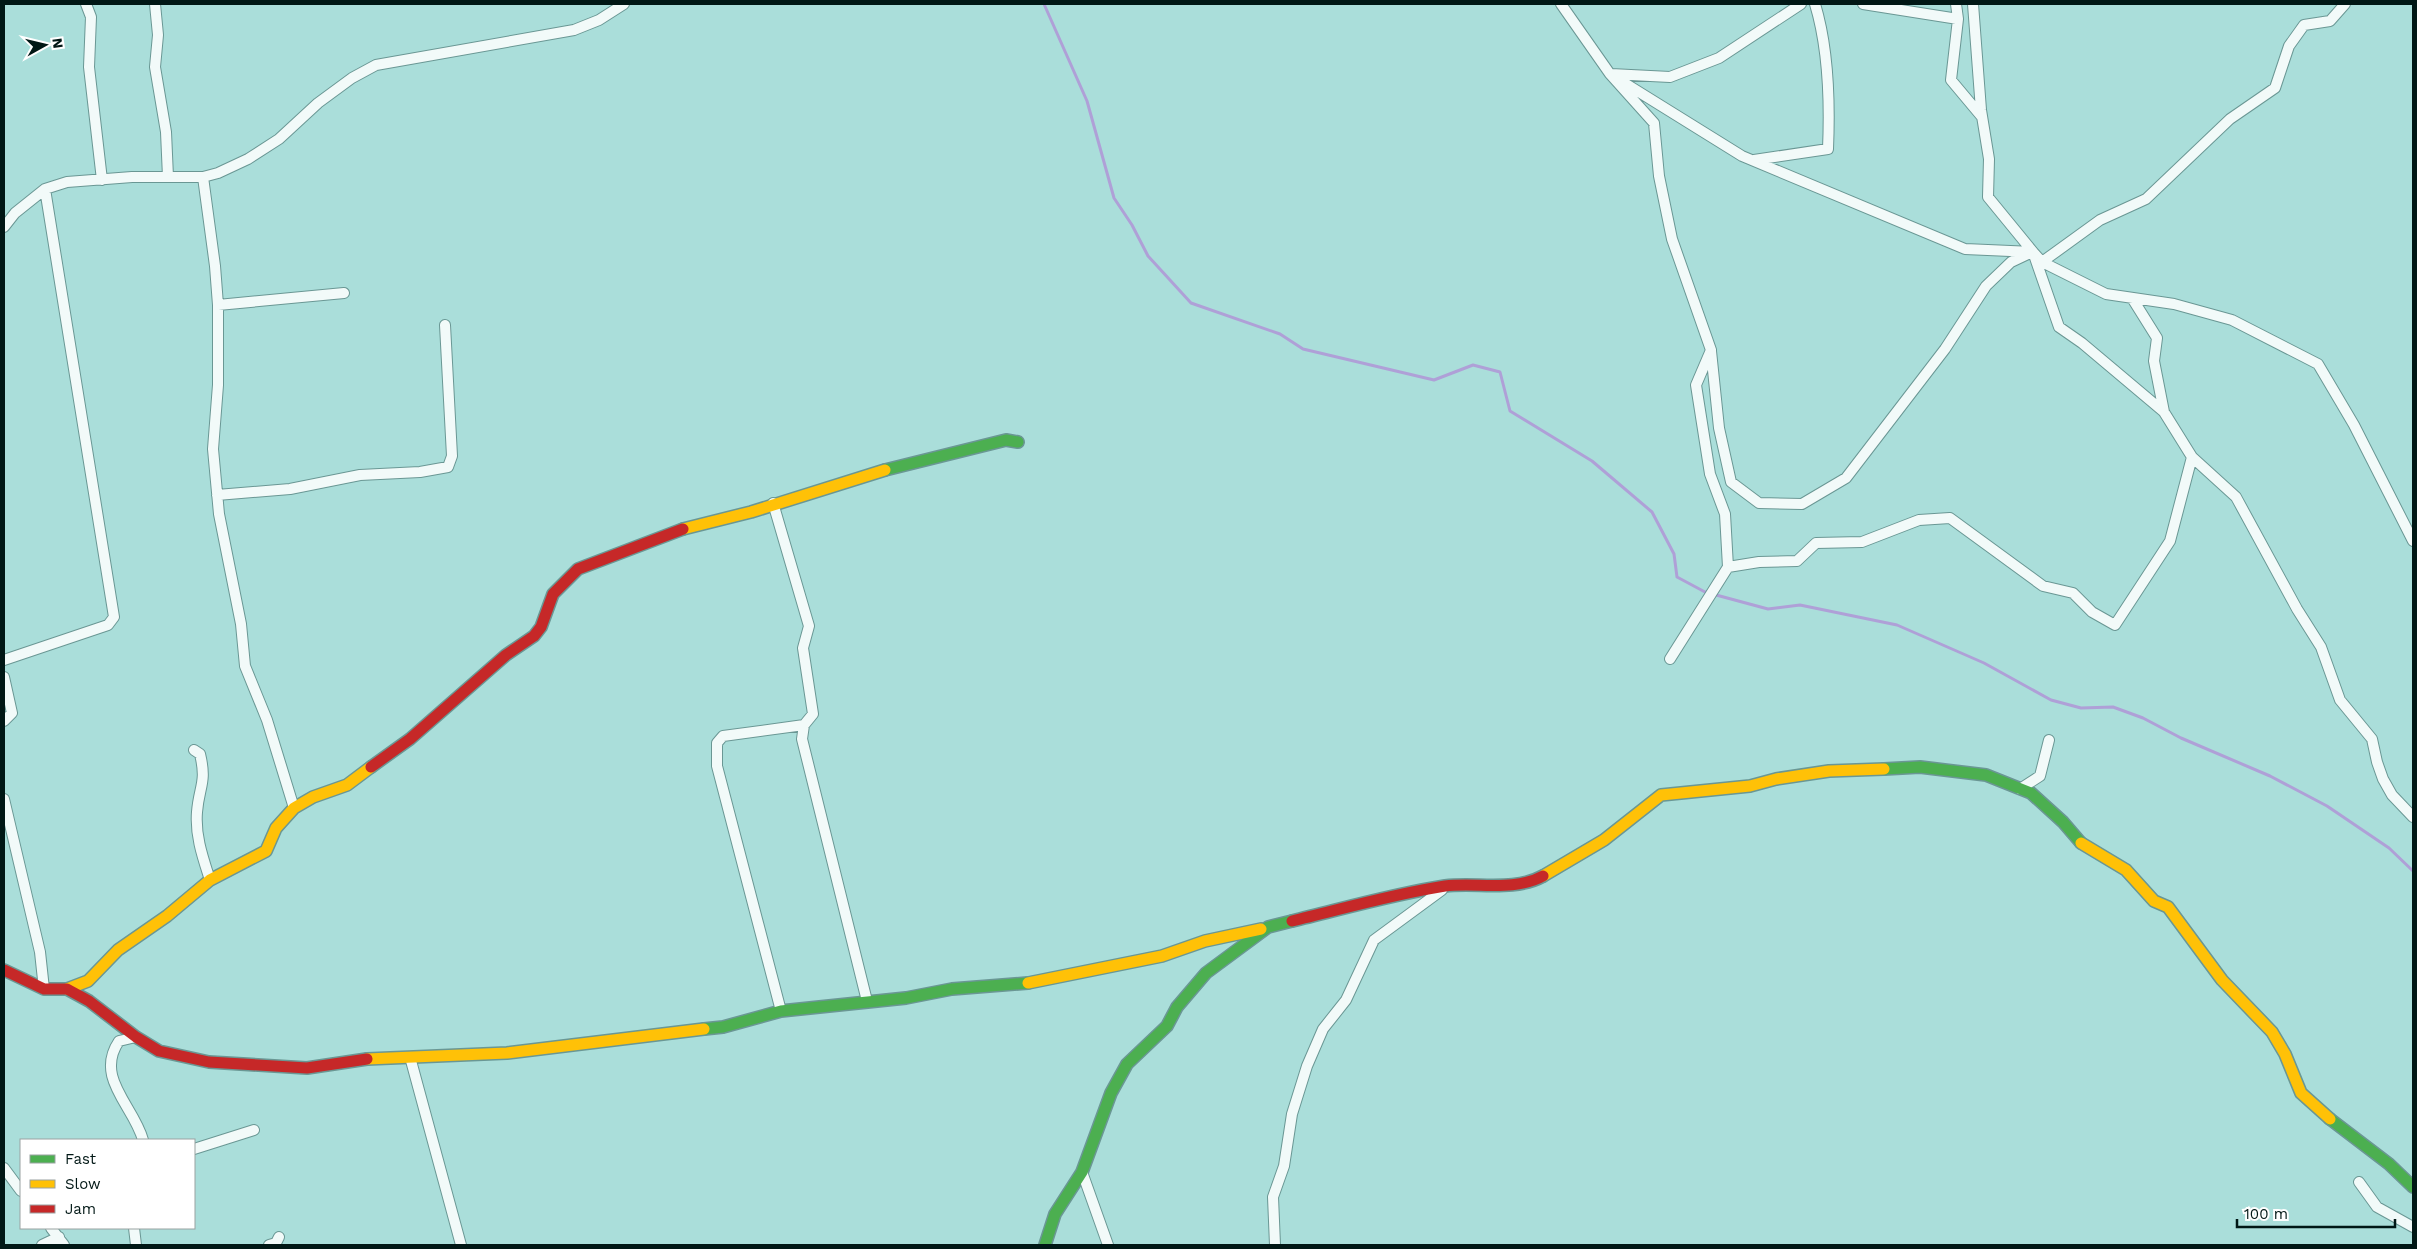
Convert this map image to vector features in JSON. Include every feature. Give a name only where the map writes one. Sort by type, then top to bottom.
[{"type":"street","points":[[86,4],[91,18],[89,67],[102,180]]},
{"type":"street","points":[[155,4],[158,35],[155,67],[166,132],[168,177]]},
{"type":"street","points":[[4,227],[15,213],[45,189],[67,182],[204,177],[218,173],[248,159],[279,139],[318,103],[352,78],[376,65],[574,30],[600,20],[624,4]]},
{"type":"street","points":[[1562,4],[1610,74],[1654,123],[1659,176],[1672,239],[1711,350],[1719,428],[1731,482],[1759,503],[1802,504],[1846,478],[1945,349],[1986,286],[2011,262],[2033,252]]},
{"type":"street","points":[[1610,74],[1670,77],[1719,58],[1802,4]]},
{"type":"street","points":[[1752,160],[1828,149],[1830,115],[1822,27],[1815,4]]},
{"type":"street","points":[[1863,4],[1958,19]]},
{"type":"street","points":[[1956,4],[1958,19],[1951,80],[1982,117]]},
{"type":"street","points":[[1973,4],[1982,117],[1989,158],[1988,197],[2033,252],[2042,262],[2106,294],[2174,304],[2232,320],[2318,364],[2354,425],[2413,541]]},
{"type":"street","points":[[2042,262],[2100,220],[2146,199],[2230,119],[2275,88],[2289,46],[2304,25],[2330,21],[2345,4]]},
{"type":"street","points":[[1610,74],[1742,156],[1965,249],[2033,252]]},
{"type":"street","points":[[204,177],[218,304],[218,385],[213,449],[217,495],[241,624],[245,666],[267,720],[294,808]]},
{"type":"street","points":[[4,660],[108,625],[114,617],[45,189]]},
{"type":"street","points":[[2033,252],[2059,327],[2082,343],[2164,412],[2192,457],[2236,497],[2297,609],[2321,647],[2340,700],[2372,739],[2383,779],[2392,795],[2413,817]]},
{"type":"street","points":[[218,304],[344,293]]},
{"type":"street","points":[[2132,298],[2158,338],[2154,361],[2164,412]]},
{"type":"street","points":[[217,495],[290,489],[360,475],[420,472],[448,467],[452,456],[445,325]]},
{"type":"street","points":[[1670,659],[1728,568],[1725,514],[1710,474],[1696,385],[1711,350]]},
{"type":"street","points":[[4,970],[44,989],[67,989],[81,985],[118,950],[167,916],[210,880],[266,851],[276,828],[294,808],[313,797],[347,785],[410,739],[506,655],[534,636],[541,627],[553,594],[578,569],[690,526],[723,519],[907,463],[968,451],[1006,440],[1018,442]]},
{"type":"street","points":[[1728,568],[1759,562],[1797,561],[1816,543],[1862,542],[1919,520],[1950,518],[2043,586],[2073,593],[2092,612],[2115,625],[2170,541],[2192,457]]},
{"type":"street","points":[[773,503],[809,626],[803,648],[813,714],[804,724],[802,739],[867,1001]]},
{"type":"street","points":[[4,677],[12,713],[4,721]]},
{"type":"street","points":[[781,1011],[717,766],[717,743],[723,736],[804,724]]},
{"type":"street","points":[[2020,789],[2040,776],[2049,740]]},
{"type":"street","points":[[194,750],[200,754],[204,773],[197,810],[197,833],[210,880]]},
{"type":"street","points":[[67,989],[89,1001],[136,1037],[159,1051],[186,1059],[261,1067],[307,1068],[360,1059],[507,1053],[561,1048],[723,1027],[781,1011],[952,989],[1041,982],[1162,956],[1205,941],[1447,886],[1517,884],[1534,881],[1604,840],[1661,796],[1750,786],[1776,779],[1830,771],[1920,767],[1986,775],[2031,793],[2063,822],[2078,841],[2126,870],[2154,901],[2168,907],[2222,980],[2272,1032],[2285,1054],[2301,1093],[2326,1116],[2389,1164],[2413,1188]]},
{"type":"street","points":[[4,799],[40,952],[44,989]]},
{"type":"street","points":[[1275,1245],[1273,1197],[1284,1166],[1292,1114],[1307,1066],[1323,1029],[1346,1000],[1374,940],[1447,886]]},
{"type":"street","points":[[1045,1245],[1055,1214],[1082,1172],[1111,1093],[1127,1064],[1167,1026],[1177,1007],[1206,973],[1268,927]]},
{"type":"street","points":[[136,1037],[119,1041],[112,1050],[110,1067],[114,1082],[140,1129],[143,1139]]},
{"type":"street","points":[[410,1057],[461,1245]]},
{"type":"street","points":[[195,1149],[254,1130]]},
{"type":"street","points":[[4,1168],[20,1190]]},
{"type":"street","points":[[1082,1172],[1108,1245]]},
{"type":"street","points":[[2359,1182],[2377,1208],[2413,1227]]},
{"type":"street","points":[[42,1245],[61,1241],[52,1229]]},
{"type":"street","points":[[134,1229],[136,1245]]},
{"type":"street","points":[[269,1245],[276,1243],[280,1237]]},
{"type":"waterway","points":[[1044,4],[1087,101],[1114,198],[1132,225],[1148,256],[1191,303],[1280,334],[1303,349],[1434,380],[1473,365],[1500,372],[1510,411],[1592,461],[1652,512],[1674,554],[1677,577],[1705,592],[1768,609],[1800,605],[1897,625],[1984,663],[2051,700],[2081,708],[2113,707],[2143,718],[2181,738],[2270,776],[2327,806],[2389,848],[2413,871]]},
{"type":"traffic: fast","points":[[885,470],[1006,440],[1018,442]]},
{"type":"traffic: fast","points":[[1884,769],[1920,767],[1986,775],[2031,793],[2063,822],[2081,843]]},
{"type":"traffic: fast","points":[[1045,1245],[1055,1214],[1082,1172],[1111,1093],[1127,1064],[1167,1026],[1177,1007],[1206,973],[1268,927],[1292,921]]},
{"type":"traffic: fast","points":[[704,1029],[723,1027],[781,1011],[906,998],[952,989],[1028,983]]},
{"type":"traffic: fast","points":[[2330,1119],[2389,1164],[2413,1187]]},
{"type":"traffic: slow","points":[[683,529],[751,512],[885,470]]},
{"type":"traffic: slow","points":[[67,989],[88,981],[118,950],[167,916],[210,880],[266,851],[276,828],[294,808],[313,797],[347,785],[371,767]]},
{"type":"traffic: slow","points":[[1543,876],[1604,840],[1661,795],[1750,786],[1776,779],[1829,771],[1884,769]]},
{"type":"traffic: slow","points":[[2081,843],[2126,870],[2154,901],[2168,907],[2222,980],[2272,1032],[2285,1054],[2301,1093],[2330,1119]]},
{"type":"traffic: slow","points":[[1028,983],[1162,956],[1205,941],[1261,929]]},
{"type":"traffic: slow","points":[[367,1059],[507,1053],[704,1029]]},
{"type":"traffic: jam","points":[[371,767],[410,739],[506,655],[534,636],[541,627],[553,594],[578,569],[683,529]]},
{"type":"traffic: jam","points":[[1292,921],[1426,889],[1457,885],[1495,886],[1520,884],[1543,876]]},
{"type":"traffic: jam","points":[[4,970],[44,989],[67,989],[89,1001],[136,1037],[159,1051],[209,1062],[307,1068],[367,1059]]}]
